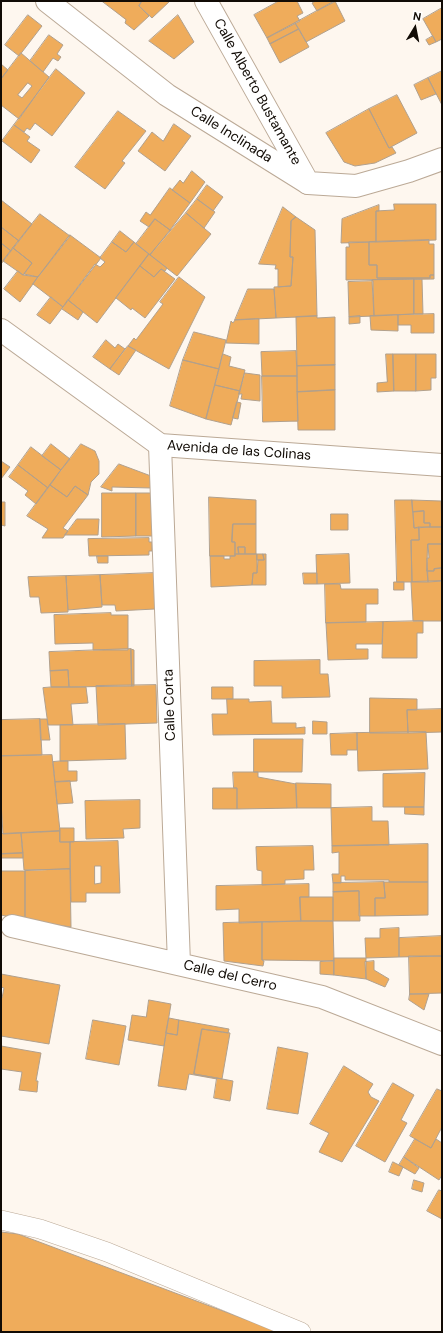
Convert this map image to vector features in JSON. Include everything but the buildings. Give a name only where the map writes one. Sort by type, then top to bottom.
[{"type":"street","name":"Calle Inclinada","points":[[47,1],[167,96],[308,183],[356,186],[409,171],[442,159]]},
{"type":"street","name":"Calle Alberto Bustamante","points":[[206,1],[308,183]]},
{"type":"street","name":"Avenida de las Colinas","points":[[1,330],[160,446],[442,465]]},
{"type":"street","name":"Calle Corta","points":[[160,446],[179,964]]},
{"type":"street","name":"Calle del Cerro","points":[[12,926],[322,997],[442,1044]]},
{"type":"lane","points":[[1,1220],[40,1228],[107,1252],[301,1332]]}]
